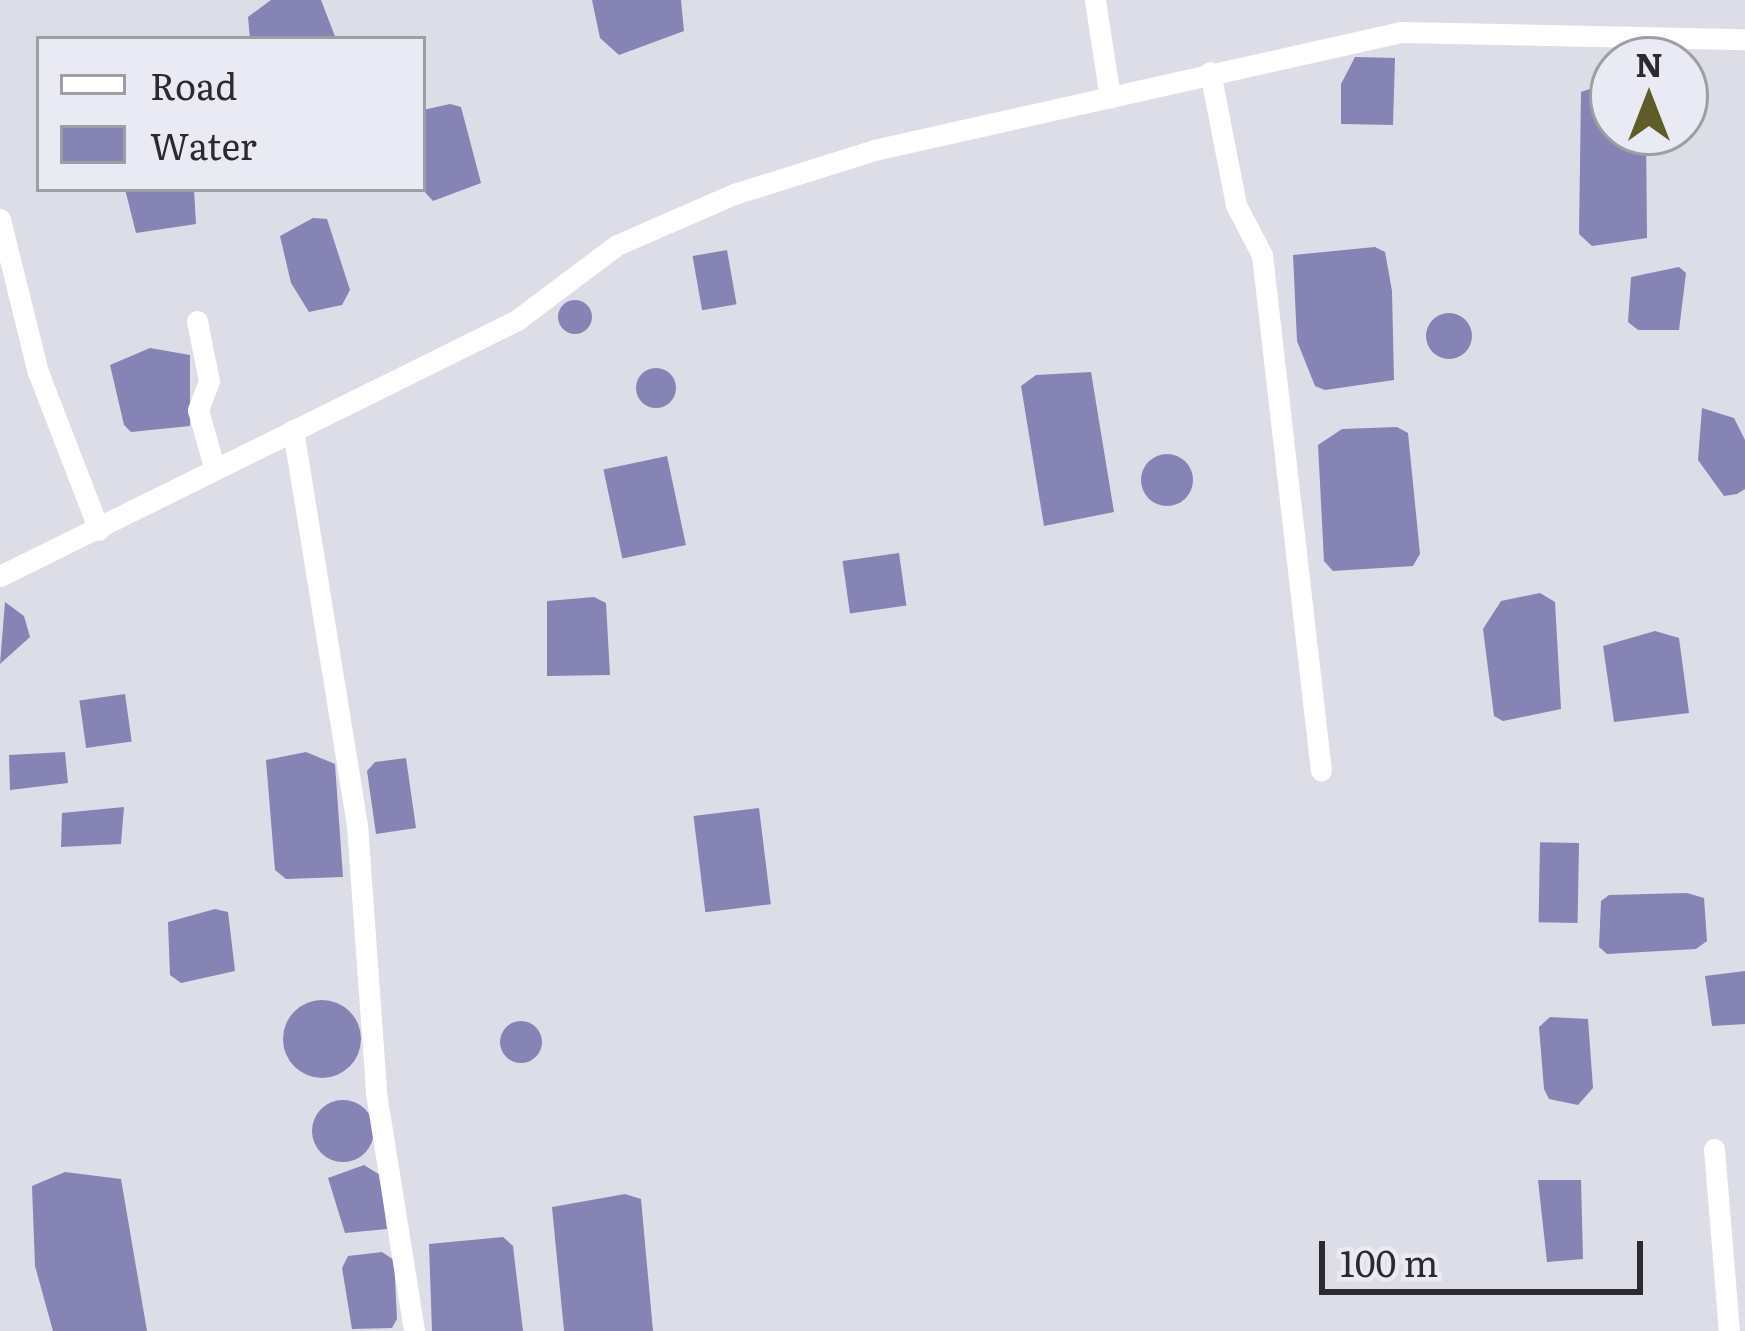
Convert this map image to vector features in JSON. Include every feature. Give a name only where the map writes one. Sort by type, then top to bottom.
[{"type":"street","points":[[1095,0],[1110,98]]},
{"type":"street","points":[[0,576],[517,320],[617,245],[734,194],[971,125],[1401,32],[1745,39]]},
{"type":"street","points":[[1210,72],[1236,205],[1262,255],[1321,771]]},
{"type":"street","points":[[0,219],[38,372],[99,530]]},
{"type":"street","points":[[197,321],[209,381],[198,410],[215,470]]},
{"type":"street","points":[[293,430],[353,802],[376,1093],[414,1331]]},
{"type":"street","points":[[1714,1149],[1730,1331]]},
{"type":"water","points":[[271,0],[321,0],[335,36],[250,36],[248,17]]},
{"type":"water","points":[[592,0],[681,0],[684,31],[619,55],[600,38]]},
{"type":"water","points":[[1355,57],[1395,58],[1393,125],[1341,124],[1341,84]]},
{"type":"water","points":[[1589,89],[1589,156],[1646,156],[1647,238],[1592,246],[1579,234],[1581,92]]},
{"type":"water","points":[[450,104],[461,107],[481,183],[433,201],[425,192],[426,109]]},
{"type":"water","points":[[126,192],[194,192],[196,224],[136,233]]},
{"type":"water","points":[[313,218],[327,219],[350,290],[342,305],[309,312],[291,283],[280,236]]},
{"type":"water","points":[[1375,247],[1385,252],[1392,291],[1394,380],[1325,390],[1315,386],[1297,341],[1293,255]]},
{"type":"water","points":[[727,250],[737,304],[702,310],[693,256]]},
{"type":"water","points":[[1679,267],[1686,273],[1679,330],[1638,330],[1628,322],[1631,277]]},
{"type":"water","points":[[575,300],[587,305],[592,317],[587,329],[575,334],[563,329],[558,317],[563,305]]},
{"type":"water","points":[[1449,313],[1465,320],[1472,336],[1465,352],[1449,359],[1433,352],[1426,336],[1433,320]]},
{"type":"water","points":[[150,348],[190,355],[190,426],[131,432],[124,425],[110,365]]},
{"type":"water","points":[[656,368],[670,374],[676,388],[670,402],[656,408],[642,402],[636,388],[642,374]]},
{"type":"water","points":[[1091,372],[1114,512],[1044,526],[1021,386],[1036,375]]},
{"type":"water","points":[[1702,408],[1734,418],[1745,440],[1745,489],[1737,494],[1724,496],[1698,460]]},
{"type":"water","points":[[1397,427],[1408,433],[1420,554],[1413,566],[1333,571],[1324,561],[1318,445],[1342,429]]},
{"type":"water","points":[[1167,454],[1185,462],[1193,480],[1185,498],[1167,506],[1149,498],[1141,480],[1149,462]]},
{"type":"water","points":[[667,456],[686,545],[622,559],[603,470]]},
{"type":"water","points":[[899,553],[906,605],[850,613],[843,561]]},
{"type":"water","points":[[1540,593],[1555,602],[1561,709],[1503,721],[1494,716],[1483,629],[1501,601]]},
{"type":"water","points":[[594,597],[606,603],[610,675],[547,676],[547,601]]},
{"type":"water","points":[[5,602],[24,616],[30,637],[0,664]]},
{"type":"water","points":[[1655,631],[1679,638],[1689,713],[1614,722],[1603,646]]},
{"type":"water","points":[[125,694],[132,742],[86,748],[79,700]]},
{"type":"water","points":[[65,752],[68,783],[10,790],[9,755]]},
{"type":"water","points":[[306,752],[335,764],[343,877],[286,879],[275,870],[266,760]]},
{"type":"water","points":[[406,758],[416,828],[376,834],[367,771],[375,762]]},
{"type":"water","points":[[124,807],[121,844],[61,847],[62,813]]},
{"type":"water","points":[[759,808],[771,904],[705,912],[693,816]]},
{"type":"water","points":[[1540,842],[1579,843],[1578,923],[1539,922]]},
{"type":"water","points":[[1687,893],[1704,898],[1707,941],[1696,949],[1607,954],[1599,947],[1601,901],[1609,895]]},
{"type":"water","points":[[215,909],[228,912],[235,971],[181,983],[170,975],[168,922]]},
{"type":"water","points":[[1745,971],[1745,1024],[1712,1026],[1705,976]]},
{"type":"water","points":[[322,1000],[350,1011],[361,1039],[350,1067],[322,1078],[294,1067],[283,1039],[294,1011]]},
{"type":"water","points":[[1550,1017],[1588,1019],[1593,1088],[1578,1105],[1549,1099],[1544,1089],[1539,1027]]},
{"type":"water","points":[[521,1021],[536,1027],[542,1042],[536,1057],[521,1063],[506,1057],[500,1042],[506,1027]]},
{"type":"water","points":[[343,1100],[365,1109],[374,1131],[365,1153],[343,1162],[321,1153],[312,1131],[321,1109]]},
{"type":"water","points":[[364,1165],[380,1175],[387,1229],[345,1233],[328,1178]]},
{"type":"water","points":[[65,1172],[121,1179],[147,1331],[53,1331],[35,1266],[32,1186]]},
{"type":"water","points":[[1538,1180],[1581,1180],[1583,1259],[1547,1262]]},
{"type":"water","points":[[625,1194],[641,1199],[653,1331],[564,1331],[552,1207]]},
{"type":"water","points":[[503,1237],[513,1246],[523,1331],[432,1331],[429,1244]]},
{"type":"water","points":[[382,1252],[394,1260],[397,1319],[392,1328],[352,1329],[342,1268],[348,1256]]}]
